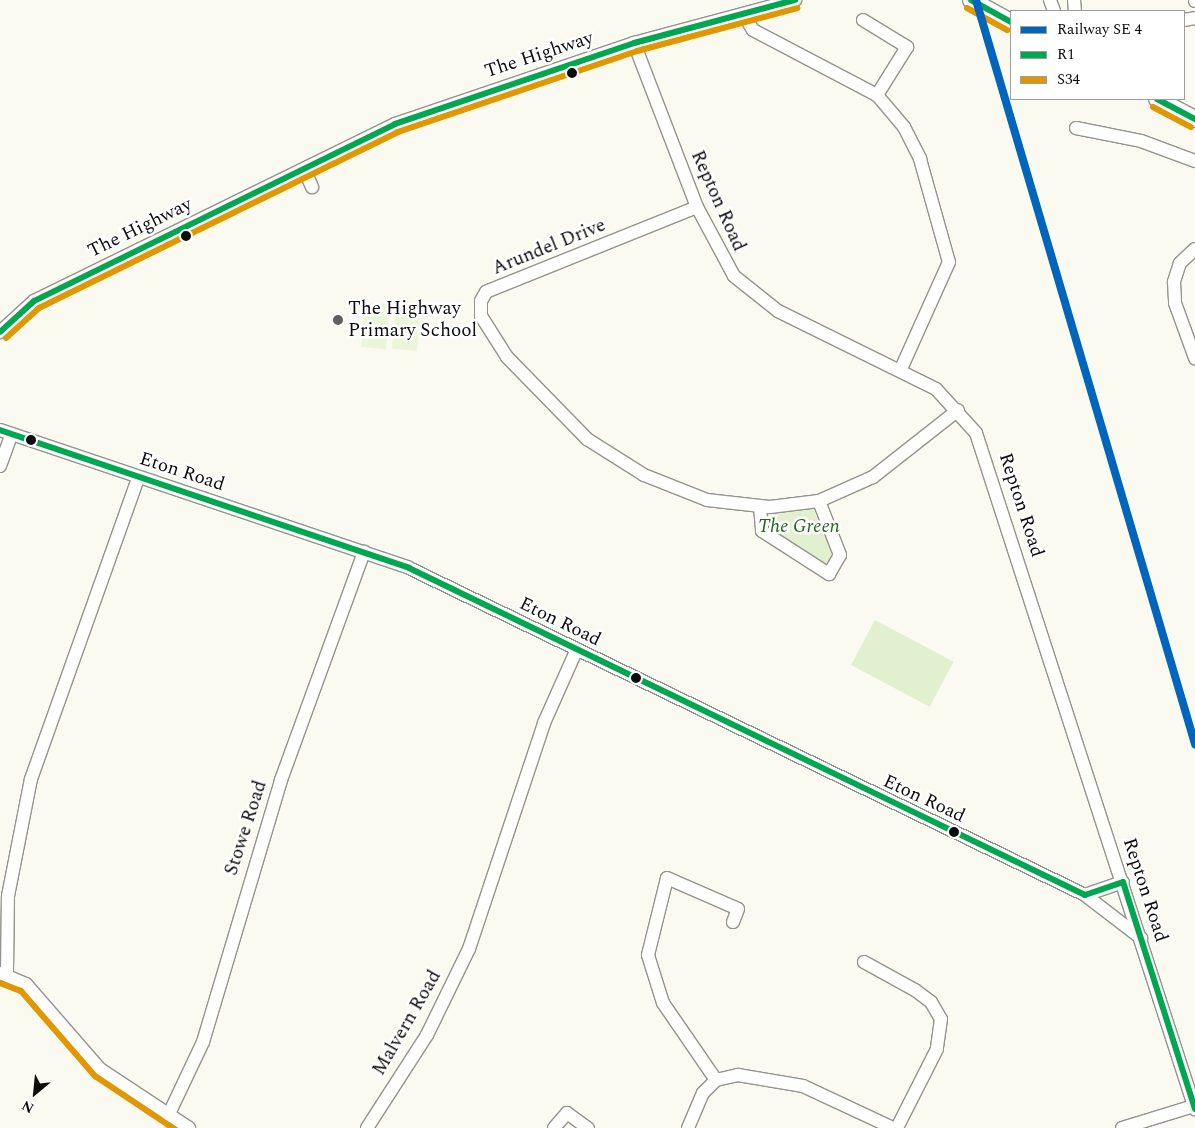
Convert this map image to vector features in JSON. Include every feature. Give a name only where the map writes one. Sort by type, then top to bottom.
[{"type":"street","name":"The Highway","points":[[0,332],[34,301],[395,124],[634,43],[795,0]]},
{"type":"street","points":[[970,0],[1010,21]]},
{"type":"street","points":[[744,15],[753,30],[877,96],[904,127],[920,160],[949,262],[901,369]]},
{"type":"street","points":[[863,20],[907,47],[877,96]]},
{"type":"street","name":"Repton Road","points":[[634,43],[697,207],[718,253],[757,297],[901,369],[936,389],[958,410],[976,433],[989,466],[1194,1108]]},
{"type":"street","points":[[1159,100],[1195,119]]},
{"type":"street","points":[[1076,128],[1142,141],[1195,161]]},
{"type":"street","points":[[304,169],[312,187]]},
{"type":"street","name":"Arundel Drive","points":[[697,207],[486,292],[481,316],[536,392],[587,439],[644,475],[707,500],[760,507],[819,500],[873,477],[958,410]]},
{"type":"street","points":[[1195,249],[1180,263],[1174,282],[1175,303],[1195,358]]},
{"type":"street","points":[[0,466],[6,433]]},
{"type":"street","name":"Eton Road","points":[[6,433],[409,568],[576,651],[1085,895],[1141,938]]},
{"type":"street","points":[[138,478],[31,779],[8,896],[3,973],[26,984],[100,1068],[168,1116],[189,1128]]},
{"type":"street","points":[[760,507],[762,531],[829,574],[840,555],[819,500]]},
{"type":"street","name":"Stowe Road","points":[[168,1116],[203,1042],[281,780],[364,552]]},
{"type":"street","name":"Malvern Road","points":[[366,1128],[427,1035],[469,948],[544,723],[576,651]]},
{"type":"street","points":[[716,1080],[663,1003],[652,978],[649,947],[667,878],[738,909],[732,922]]},
{"type":"street","points":[[1085,895],[1123,882]]},
{"type":"street","points":[[864,962],[915,990],[931,1002],[941,1019],[938,1049],[897,1128]]},
{"type":"street","points":[[688,1128],[694,1105],[716,1080],[756,1076],[795,1084],[839,1100],[893,1128]]},
{"type":"street","points":[[1122,1128],[1194,1108]]},
{"type":"street","points":[[555,1126],[567,1113],[588,1128]]},
{"type":"green space","points":[[365,302],[390,304],[386,349],[361,347]]},
{"type":"green space","points":[[396,304],[421,306],[417,351],[392,349]]},
{"type":"green space","name":"The Green","points":[[812,506],[833,554],[826,566],[767,531],[767,509]]},
{"type":"green space","points":[[875,620],[954,662],[930,707],[851,665]]},
{"type":"transit line","name":"R1","points":[[0,332],[34,301],[395,124],[634,43],[795,0]]},
{"type":"transit line","name":"R1","points":[[971,0],[1010,21]]},
{"type":"transit line","points":[[976,0],[1195,744]]},
{"type":"transit line","name":"S34","points":[[6,338],[39,308],[398,132],[637,51],[797,8]]},
{"type":"transit line","name":"S34","points":[[967,8],[1007,30]]},
{"type":"transit line","name":"R1","points":[[1159,100],[1195,119]]},
{"type":"transit line","name":"S34","points":[[1153,107],[1191,127]]},
{"type":"transit line","name":"R1","points":[[0,430],[409,568],[1085,895],[1123,882],[1195,1109]]},
{"type":"transit line","name":"S34","points":[[0,983],[21,991],[95,1076],[173,1128]]},
{"type":"place","name":"The Highway Primary School","points":[[338,320]]}]
